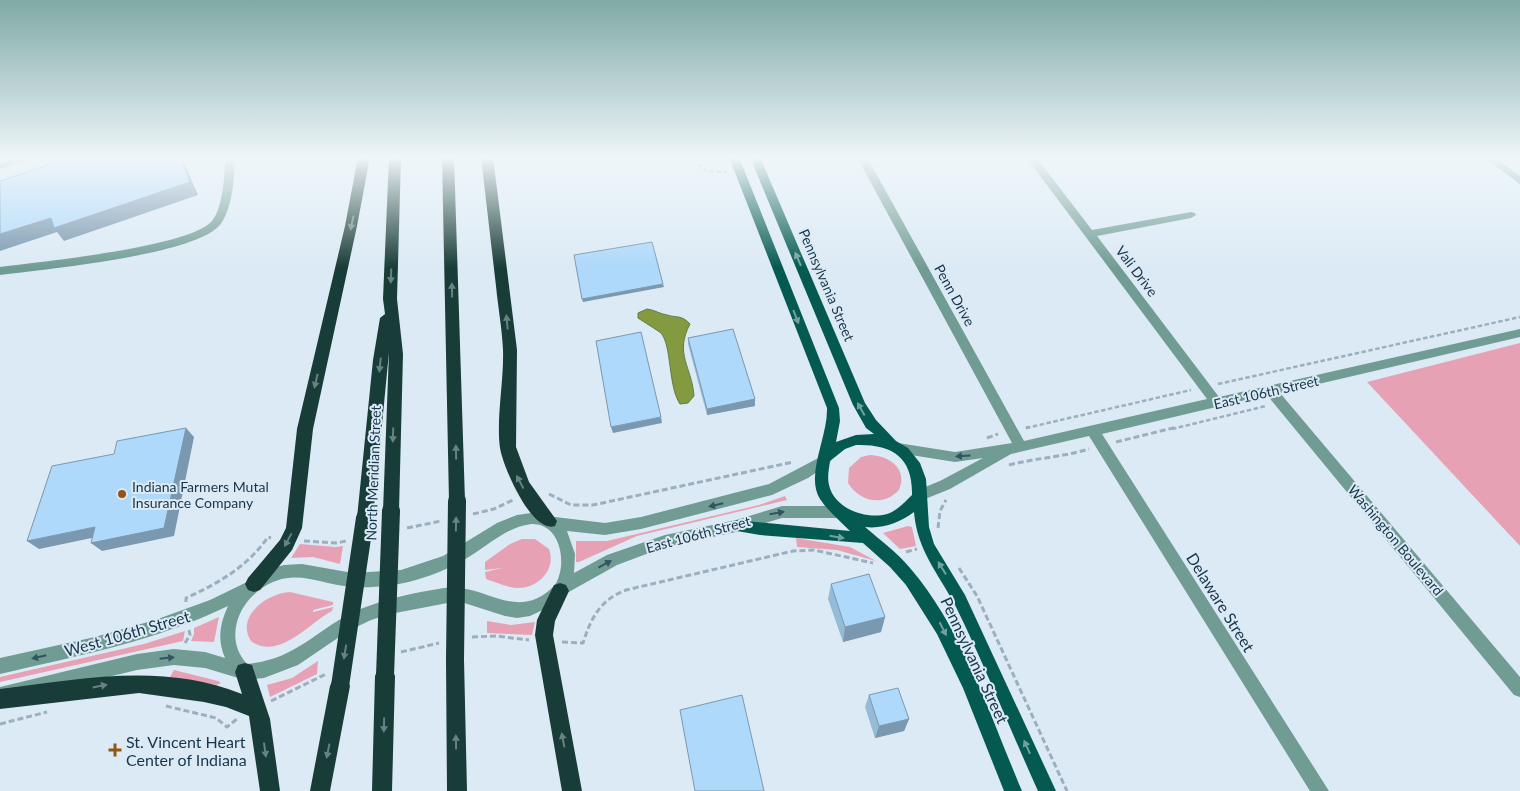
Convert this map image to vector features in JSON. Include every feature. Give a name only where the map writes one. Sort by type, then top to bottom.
[{"type":"highway","points":[[252,586],[286,545],[294,528],[299,468],[305,429],[357,194]]},
{"type":"highway","name":"North Meridian Street","points":[[382,791],[396,354],[390,299],[394,194]]},
{"type":"highway","points":[[449,194],[461,508],[455,660],[457,791]]},
{"type":"highway","points":[[491,194],[510,350],[506,418],[508,447],[511,462],[522,486],[550,522]]},
{"type":"highway","points":[[320,789],[340,686],[365,518],[380,360],[390,299]]},
{"type":"highway","points":[[561,589],[546,620],[544,635],[572,791]]},
{"type":"highway","points":[[243,671],[263,737],[270,791]]},
{"type":"highway","points":[[0,699],[107,685],[139,683],[204,692],[226,697],[256,709]]},
{"type":"main road","points":[[749,194],[834,408],[835,423],[826,458],[820,471],[821,485],[827,499],[842,513],[864,521],[887,520],[906,511],[920,496],[916,466],[896,446],[870,438],[853,440],[837,446],[826,458]]},
{"type":"main road","name":"Pennsylvania Street","points":[[770,194],[858,405],[871,424],[896,446]]},
{"type":"main road","name":"Pennsylvania Street","points":[[920,496],[922,527],[928,546],[960,600],[1047,791]]},
{"type":"main road","name":"Pennsylvania Street","points":[[842,513],[853,527],[895,560],[910,578],[937,618],[1013,791]]},
{"type":"main road","points":[[736,526],[766,531],[798,532],[843,538],[866,537]]},
{"type":"street","points":[[0,271],[163,246],[196,236],[210,228],[218,219],[225,194]]},
{"type":"street","name":"Penn Drive","points":[[882,194],[1016,448]]},
{"type":"street","name":"Vali Drive","points":[[1059,194],[1217,403]]},
{"type":"street","points":[[1090,234],[1191,215]]},
{"type":"street","name":"East 106th Street","points":[[896,446],[955,457],[1016,448],[1520,333]]},
{"type":"street","name":"Washington Boulevard","points":[[1271,391],[1520,689]]},
{"type":"street","name":"Delaware Street","points":[[1093,431],[1320,791]]},
{"type":"street","name":"East 106th Street","points":[[920,496],[1016,448]]},
{"type":"street","name":"East 106th Street","points":[[252,586],[274,574],[297,570],[336,578],[369,580],[410,575],[457,556],[507,524],[525,519],[605,530],[641,523],[772,490],[803,474],[826,458]]},
{"type":"street","name":"East 106th Street","points":[[243,671],[268,671],[281,666],[303,655],[332,633],[357,618],[410,602],[449,594],[462,594],[491,606],[519,610],[535,607],[561,589],[621,557],[665,541],[736,526],[782,512],[842,513]]},
{"type":"street","points":[[550,522],[562,536],[568,553],[569,567],[561,589]]},
{"type":"street","points":[[243,671],[228,645],[227,634],[233,610],[252,586]]},
{"type":"street","name":"West 106th Street","points":[[0,666],[157,628],[207,609],[252,586]]},
{"type":"street","name":"West 106th Street","points":[[0,695],[137,662],[174,657],[205,660],[243,671]]},
{"type":"path","points":[[1023,428],[1520,317]]},
{"type":"path","points":[[1116,442],[1281,403]]},
{"type":"path","points":[[1002,468],[1026,460],[1068,455],[1093,448]]},
{"type":"path","points":[[545,491],[550,496],[571,505],[593,505],[797,461]]},
{"type":"path","points":[[770,467],[772,471]]},
{"type":"path","points":[[939,534],[938,519],[944,501],[949,496]]},
{"type":"path","points":[[461,508],[494,510],[516,498]]},
{"type":"path","points":[[399,530],[446,520]]},
{"type":"path","points":[[186,598],[238,572],[258,552],[268,537],[275,538]]},
{"type":"path","points":[[302,540],[338,544],[352,540]]},
{"type":"path","points":[[573,642],[582,643],[591,617],[600,605],[611,596],[626,590],[793,550],[814,550],[846,556],[878,566]]},
{"type":"path","points":[[904,552],[916,550]]},
{"type":"path","points":[[958,566],[977,596],[1067,791]]},
{"type":"path","points":[[187,640],[190,635],[189,630]]},
{"type":"path","points":[[157,704],[216,718],[227,727],[236,720]]},
{"type":"shaded area","points":[[647,309],[682,318],[690,324],[685,335],[684,352],[694,396],[688,403],[680,404],[676,396],[667,347],[661,333],[638,318],[638,313]]},
{"type":"shaded area","points":[[1520,343],[1520,546],[1367,382]]},
{"type":"shaded area","points":[[870,455],[890,461],[899,470],[901,483],[899,490],[886,499],[872,500],[865,498],[848,483],[849,468],[861,457]]},
{"type":"shaded area","points":[[785,496],[787,500],[637,536],[576,562],[576,541],[607,541],[759,505]]},
{"type":"shaded area","points":[[908,526],[912,527],[916,546],[900,549],[883,533]]},
{"type":"shaded area","points":[[796,538],[850,547],[876,561],[837,550],[797,547]]},
{"type":"shaded area","points":[[522,539],[535,539],[549,549],[550,564],[544,577],[532,585],[517,588],[486,579],[485,572],[502,568],[485,570],[485,562],[510,544]]},
{"type":"shaded area","points":[[300,544],[343,546],[340,564],[313,557],[291,558]]},
{"type":"shaded area","points":[[290,592],[333,602],[333,605],[313,610],[313,612],[333,607],[332,611],[283,643],[262,646],[251,641],[247,632],[247,623],[256,607],[281,593]]},
{"type":"shaded area","points":[[219,617],[214,642],[191,641],[194,628]]},
{"type":"shaded area","points":[[487,621],[511,625],[535,622],[532,635],[487,633]]},
{"type":"shaded area","points":[[185,631],[183,641],[0,682],[0,677],[144,644]]},
{"type":"shaded area","points":[[318,661],[317,674],[270,697],[267,685],[292,678]]},
{"type":"shaded area","points":[[174,670],[221,683],[217,685],[170,677]]},
{"type":"building","points":[[0,194],[155,194],[54,228],[51,218],[0,234]]},
{"type":"building","points":[[652,242],[663,284],[582,299],[574,255]]},
{"type":"building","points":[[733,329],[755,399],[707,409],[688,338]]},
{"type":"building","points":[[641,332],[661,417],[611,427],[596,341]]},
{"type":"building","points":[[186,428],[164,528],[91,543],[95,527],[27,541],[52,466],[114,454],[117,441]]},
{"type":"building","points":[[869,574],[885,617],[845,627],[831,584]]},
{"type":"building","points":[[898,688],[909,719],[879,726],[869,695]]},
{"type":"building","points":[[742,695],[764,791],[695,791],[680,710]]},
{"type":"place","name":"Indiana Farmers Mutal Insurance Company","points":[[122,494]]},
{"type":"place","name":"St. Vincent Heart Center of Indiana","points":[[115,750]]}]
